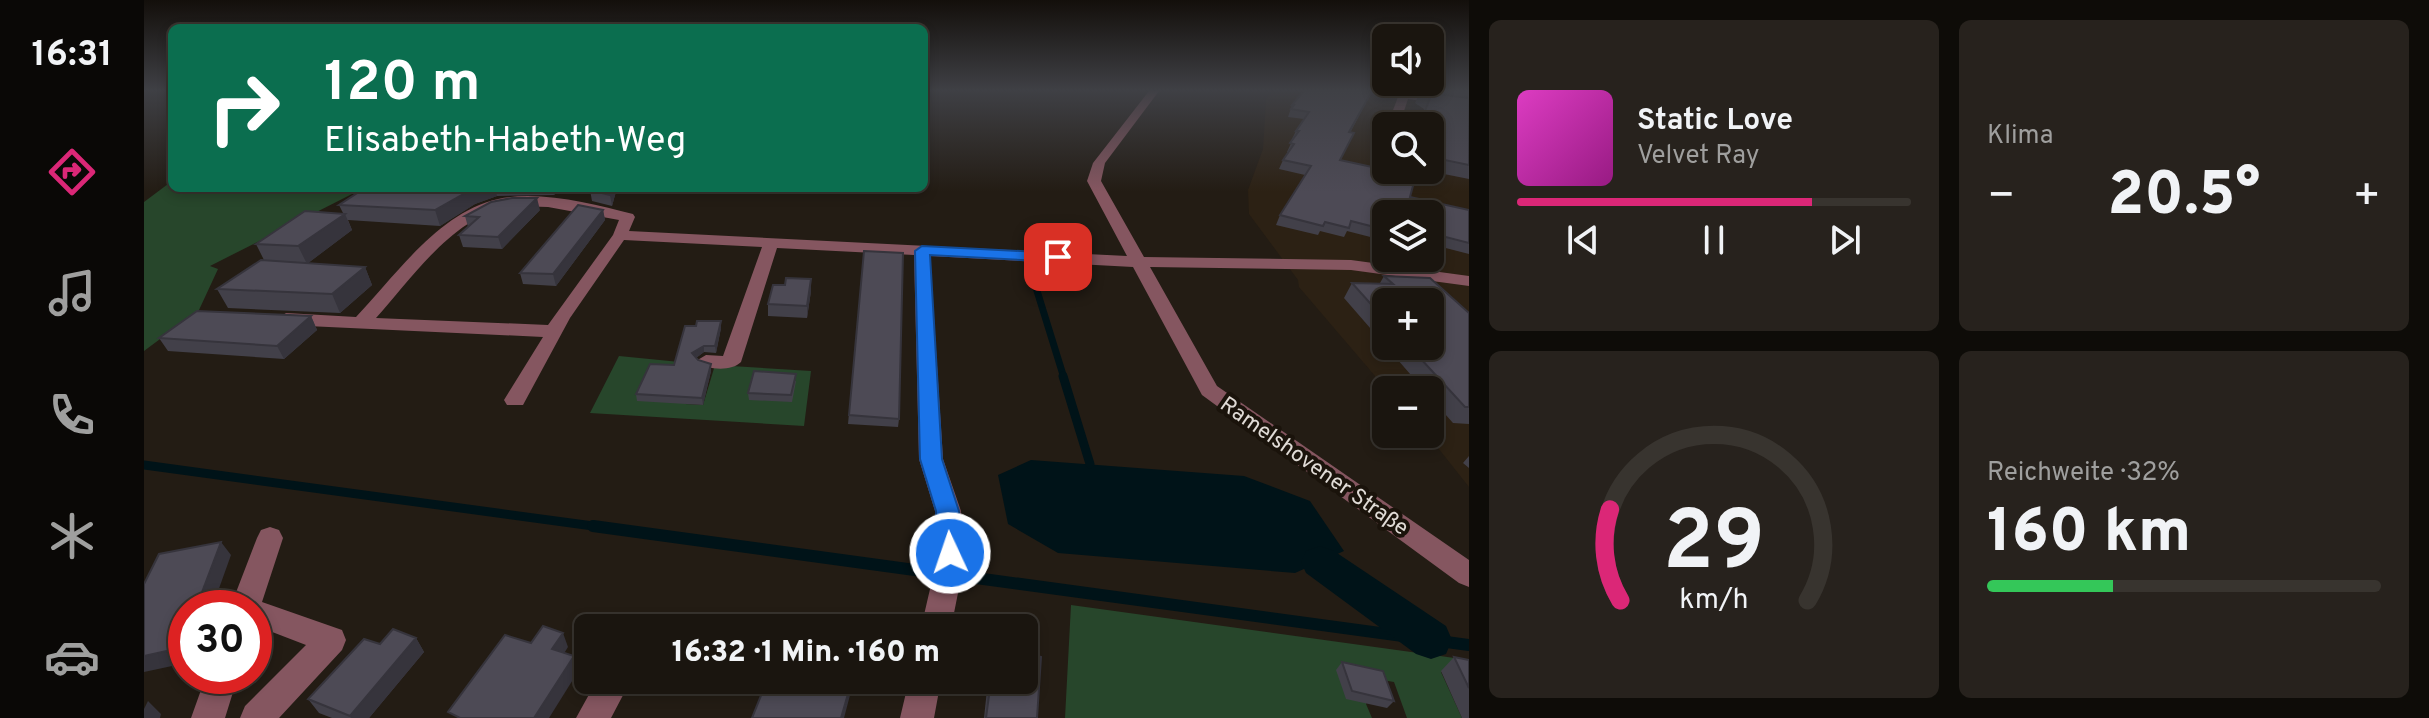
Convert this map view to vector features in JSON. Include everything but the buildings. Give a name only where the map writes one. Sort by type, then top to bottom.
[{"type":"street","name":"Ramelshovener Straße","points":[[1130,125],[1095,172],[1094,181],[1209,390],[1469,575]]},
{"type":"street","points":[[362,322],[439,241],[483,208],[523,202],[628,217],[620,235],[554,330],[549,344],[515,400]]},
{"type":"street","points":[[620,235],[1140,262],[1351,265],[1469,281]]},
{"type":"street","points":[[706,361],[731,362],[771,243]]},
{"type":"street","points":[[922,251],[931,459],[948,511],[950,563],[939,614]]},
{"type":"street","points":[[1441,275],[1447,296]]},
{"type":"street","points":[[272,319],[537,332],[554,330]]},
{"type":"street","points":[[251,590],[270,538]]},
{"type":"street","points":[[257,718],[331,640],[272,619]]},
{"type":"street","points":[[208,718],[216,694]]},
{"type":"street","points":[[593,718],[607,694]]},
{"type":"street","points":[[917,718],[922,694]]},
{"type":"shaded area","points":[[1264,125],[1372,125],[1372,184],[1444,184],[1444,127],[1469,131],[1469,487],[1438,448],[1444,448],[1444,376],[1375,376],[1299,287],[1298,280],[1249,214],[1248,190],[1263,149]]},
{"type":"shaded area","points":[[1031,460],[1244,476],[1310,501],[1344,551],[1295,573],[1058,553],[1008,524],[998,475]]},
{"type":"green space","points":[[168,184],[168,192],[352,194],[210,266],[218,269],[199,310],[144,351],[144,202]]},
{"type":"green space","points":[[619,356],[700,364],[685,404],[703,405],[715,365],[811,371],[804,426],[590,413]]},
{"type":"green space","points":[[1071,605],[1469,660],[1469,677],[1441,672],[1462,718],[1407,718],[1394,682],[1376,679],[1366,704],[1372,718],[1065,718]]},
{"type":"waterway","points":[[1029,265],[1064,378]]},
{"type":"waterway","points":[[1063,376],[1090,464]]},
{"type":"waterway","points":[[144,465],[608,528]]},
{"type":"waterway","points":[[593,526],[944,574]]},
{"type":"waterway","points":[[1320,562],[1431,640]]},
{"type":"waterway","points":[[954,575],[1469,645]]},
{"type":"route","points":[[950,553],[948,511],[931,459],[922,251],[1058,257]]}]
